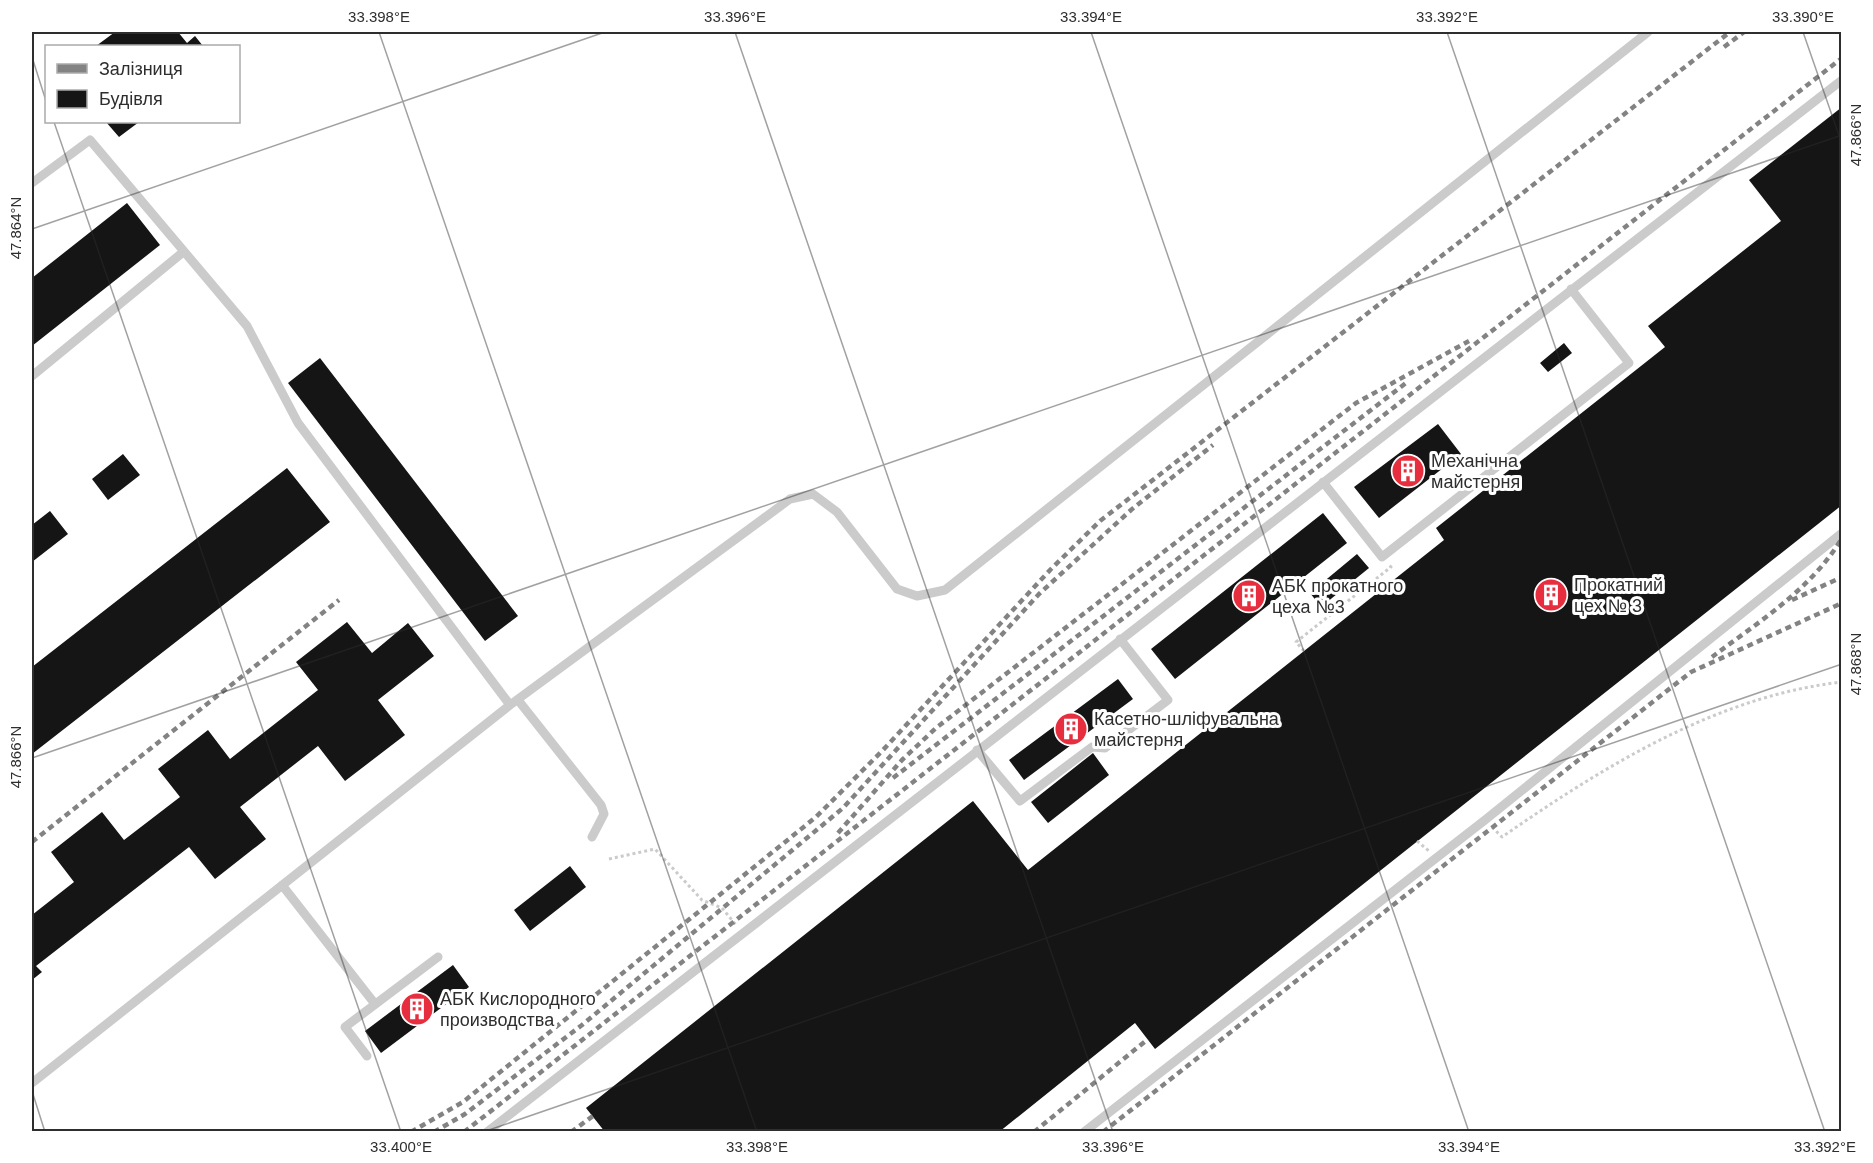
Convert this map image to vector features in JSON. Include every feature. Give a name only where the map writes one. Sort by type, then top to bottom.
[{"type":"lane","points":[[32,1083],[514,703],[790,499],[813,494],[837,512],[897,589],[917,596],[945,590],[1648,32]]},
{"type":"lane","points":[[487,1131],[1842,80]]},
{"type":"lane","points":[[32,183],[90,140],[247,326],[298,423],[514,703],[601,805],[604,814],[591,837]]},
{"type":"lane","points":[[32,376],[183,252]]},
{"type":"lane","points":[[1323,482],[1382,557],[1629,363],[1571,289]]},
{"type":"lane","points":[[1084,1131],[1485,820],[1842,533]]},
{"type":"lane","points":[[977,750],[1020,801],[1092,747],[1105,748],[1168,700],[1120,639]]},
{"type":"lane","points":[[282,885],[375,1004]]},
{"type":"lane","points":[[367,1056],[345,1027],[438,957]]},
{"type":"path","points":[[1304,651],[1296,642],[1390,567],[1382,557]]},
{"type":"path","points":[[1485,820],[1502,837],[1632,754],[1703,721],[1803,687],[1842,682]]},
{"type":"path","points":[[1417,842],[1432,854]]},
{"type":"path","points":[[609,859],[655,849],[702,900],[722,908],[742,933]]},
{"type":"building","points":[[115,32],[178,32],[187,43],[195,36],[202,45],[97,45]]},
{"type":"building","name":"Прокатний цех № 3","points":[[1842,107],[1842,505],[1155,1049],[1135,1023],[999,1132],[605,1132],[586,1108],[973,801],[1028,870],[1444,540],[1436,528],[1665,347],[1648,326],[1781,221],[1749,180]]},
{"type":"building","points":[[107,123],[138,123],[119,137]]},
{"type":"building","points":[[127,203],[160,245],[32,346],[32,278]]},
{"type":"building","points":[[1564,343],[1572,353],[1548,372],[1540,363]]},
{"type":"building","points":[[320,358],[518,616],[485,641],[288,383]]},
{"type":"building","name":"Механічна майстерня","points":[[1438,424],[1461,454],[1379,518],[1354,487]]},
{"type":"building","points":[[123,454],[140,475],[108,500],[92,479]]},
{"type":"building","points":[[287,468],[330,522],[32,754],[32,667]]},
{"type":"building","points":[[50,511],[68,534],[32,562],[32,525]]},
{"type":"building","name":"АБК прокатного цеха №3","points":[[1323,513],[1347,543],[1175,679],[1151,649]]},
{"type":"building","points":[[1357,554],[1369,568],[1321,607],[1310,593]]},
{"type":"building","points":[[347,622],[372,653],[408,623],[434,656],[378,700],[405,735],[345,781],[318,746],[240,807],[266,839],[215,879],[189,847],[36,966],[42,972],[32,980],[32,915],[74,882],[51,852],[102,812],[124,840],[180,797],[158,769],[208,730],[230,759],[318,690],[296,662]]},
{"type":"building","name":"Касетно-шліфувальна майстерня","points":[[1118,679],[1133,699],[1024,780],[1009,760]]},
{"type":"building","points":[[1093,753],[1109,775],[1048,823],[1031,802]]},
{"type":"building","points":[[570,866],[586,887],[530,931],[514,910]]},
{"type":"building","name":"АБК Кислородного производства","points":[[453,965],[469,987],[381,1053],[365,1031]]},
{"type":"railway","points":[[411,1132],[463,1102],[816,817],[883,750],[1051,569],[1100,521],[1730,32]]},
{"type":"railway","points":[[1724,47],[1744,32]]},
{"type":"railway","points":[[464,1132],[1842,58]]},
{"type":"railway","points":[[838,833],[902,760],[936,728],[1356,403],[1469,341]]},
{"type":"railway","points":[[893,778],[1406,383]]},
{"type":"railway","points":[[434,1132],[465,1114],[582,1025],[843,808],[1039,594],[1131,510],[1213,445]]},
{"type":"railway","points":[[1712,657],[1800,589],[1830,556],[1842,538]]},
{"type":"railway","points":[[1792,600],[1842,577]]},
{"type":"railway","points":[[32,842],[339,600]]},
{"type":"railway","points":[[1103,1132],[1691,672],[1842,603]]},
{"type":"railway","points":[[1034,1132],[1148,1039]]},
{"type":"railway","points":[[571,1132],[593,1116]]},
{"type":"place","name":"Механічна майстерня","points":[[1408,471]]},
{"type":"place","name":"Прокатний цех № 3","points":[[1551,595]]},
{"type":"place","name":"АБК прокатного цеха №3","points":[[1249,596]]},
{"type":"place","name":"Касетно-шліфувальна майстерня","points":[[1071,729]]},
{"type":"place","name":"АБК Кислородного производства","points":[[417,1009]]}]
